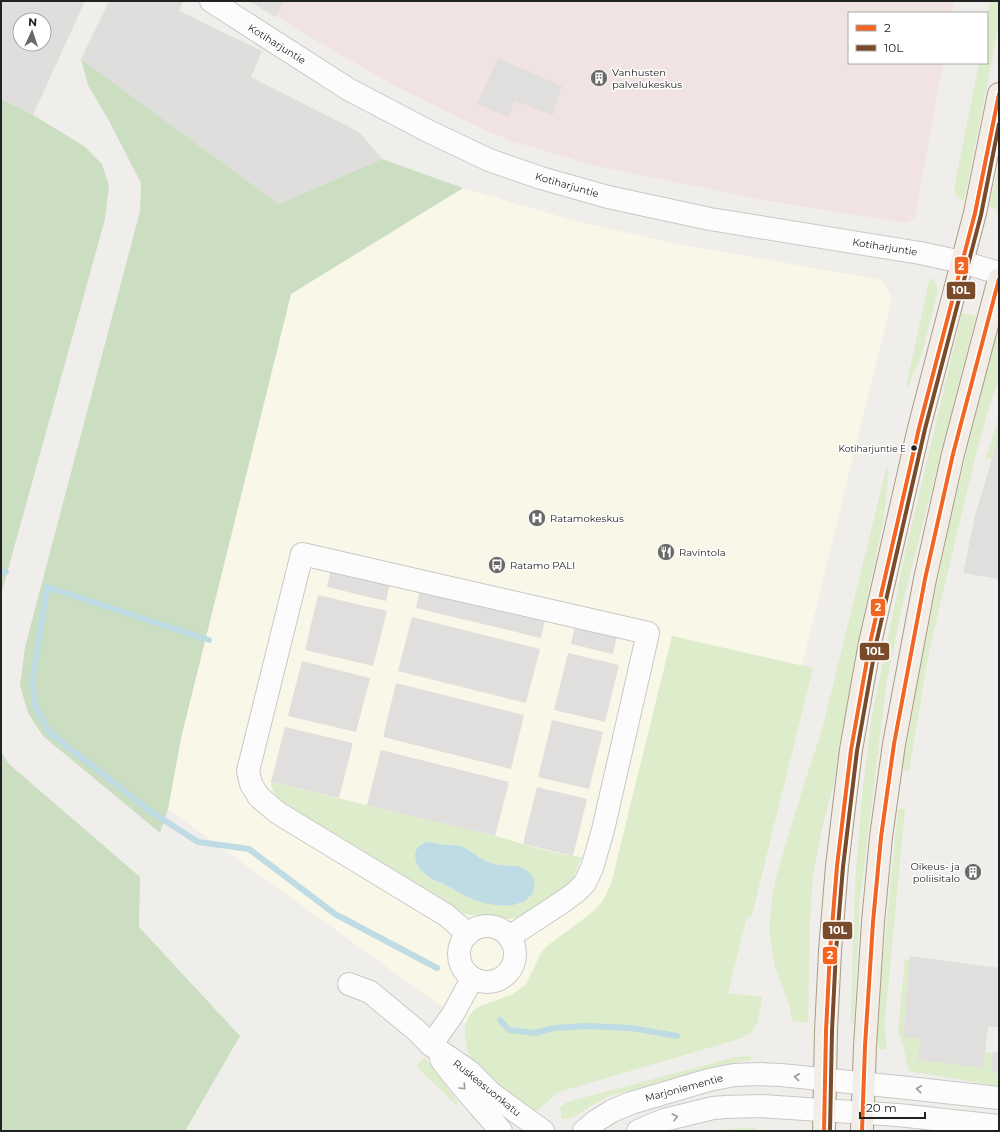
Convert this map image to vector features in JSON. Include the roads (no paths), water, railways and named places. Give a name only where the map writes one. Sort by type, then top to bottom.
[{"type":"main road","points":[[824,1121],[830,951],[838,859],[855,726],[870,643],[884,579],[919,428],[975,213],[999,94]]},
{"type":"main road","points":[[862,1122],[864,1046],[873,922],[881,837],[894,744],[931,550],[953,454],[999,279]]},
{"type":"street","name":"Kotiharjuntie","points":[[211,1],[348,89],[428,131],[489,160],[541,178],[608,197],[710,219],[920,253],[962,262],[999,273]]},
{"type":"street","points":[[468,934],[446,915],[278,813],[259,797],[251,784],[248,771],[302,554],[648,633],[603,830],[592,868],[585,883],[576,892],[509,937]]},
{"type":"street","points":[[490,926],[499,928],[509,937],[515,950],[515,959],[512,968],[507,975],[490,983],[472,979],[465,972],[460,964],[459,955],[460,946],[464,937],[480,927],[490,926]]},
{"type":"street","points":[[431,1045],[453,1014],[472,979]]},
{"type":"street","name":"Ruskeasuonkatu","points":[[349,984],[370,992],[416,1030],[431,1045],[454,1077],[501,1131]]},
{"type":"street","name":"Ruskeasuonkatu","points":[[431,1045],[469,1071],[492,1094],[544,1131]]},
{"type":"street","name":"Marjoniementie","points":[[584,1131],[612,1111],[631,1103],[709,1080],[734,1075],[781,1075],[999,1098]]},
{"type":"street","points":[[638,1131],[664,1120],[714,1108],[760,1106],[824,1121],[862,1122],[898,1115],[999,1126]]},
{"type":"water","points":[[429,842],[460,846],[490,863],[516,866],[524,869],[533,877],[535,884],[534,889],[530,897],[524,902],[516,905],[507,906],[479,902],[431,879],[420,869],[417,864],[415,854],[416,850],[423,843]]},
{"type":"waterway","points":[[1,571],[6,572]]},
{"type":"waterway","points":[[209,640],[47,587],[32,683],[35,705],[49,732],[150,811],[198,842],[249,849],[335,914],[437,968]]},
{"type":"waterway","points":[[500,1020],[509,1030],[535,1033],[554,1028],[587,1026],[631,1028],[677,1036]]},
{"type":"place","name":"Vanhusten palvelukeskus","points":[[599,78]]},
{"type":"place","name":"Kotiharjuntie E","points":[[914,448]]},
{"type":"place","name":"Ratamokeskus","points":[[537,518]]},
{"type":"place","name":"Ravintola","points":[[666,552]]},
{"type":"place","name":"Ratamo PALI","points":[[497,565]]},
{"type":"place","name":"Oikeus- ja poliisitalo","points":[[973,872]]}]
